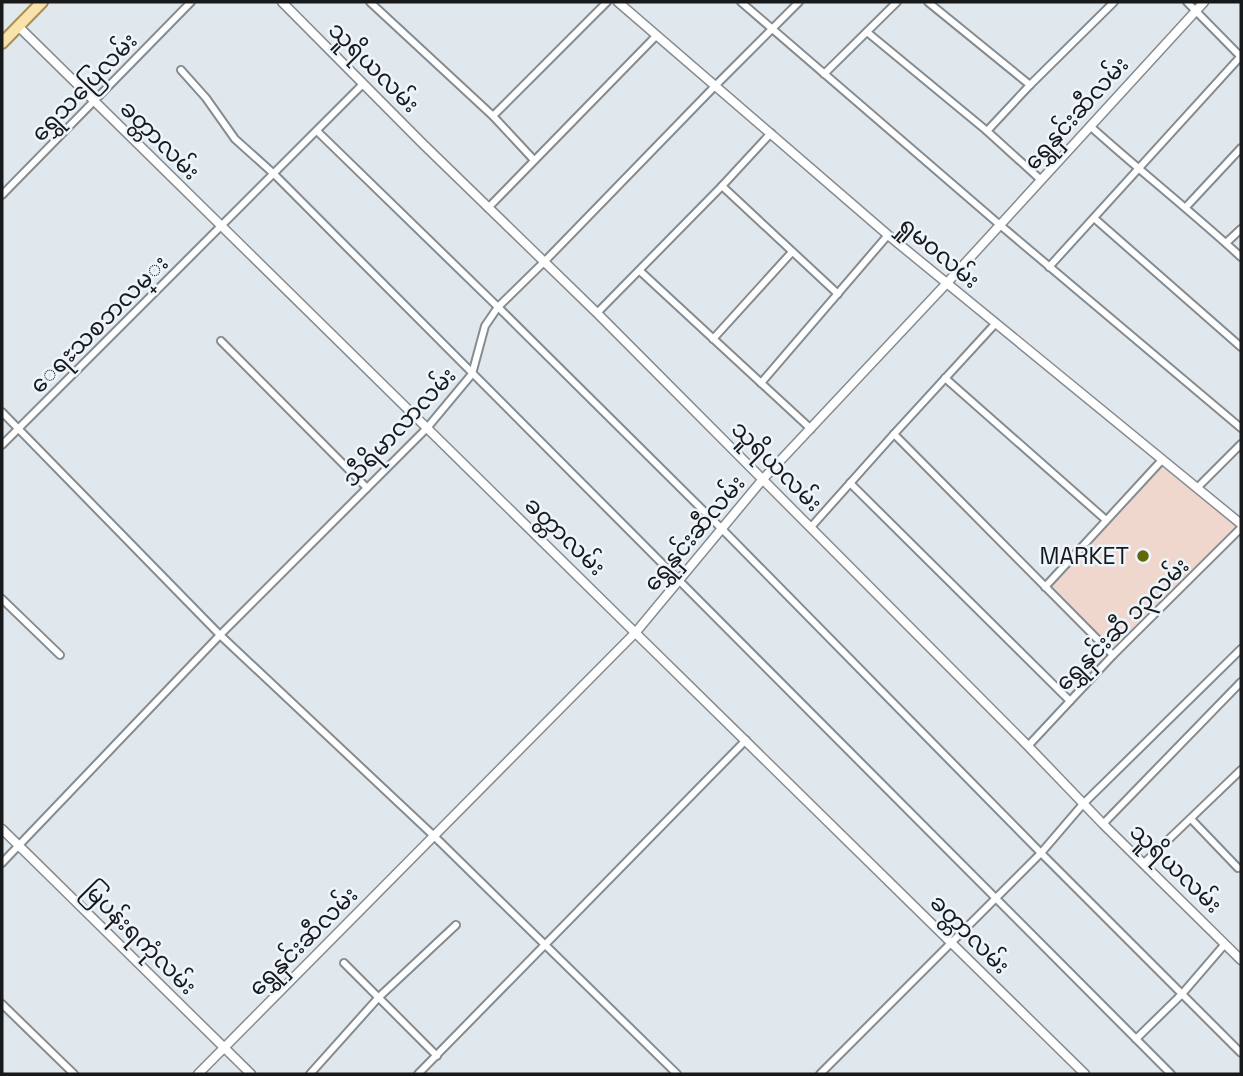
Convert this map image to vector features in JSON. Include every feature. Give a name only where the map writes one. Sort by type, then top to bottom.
[{"type":"main road","points":[[2,43],[42,2]]},
{"type":"street","name":"ရွှေသပြေလမ်း","points":[[2,195],[191,2]]},
{"type":"street","name":"သူရိယလမ်း","points":[[282,2],[488,208],[545,261],[1241,960]]},
{"type":"street","points":[[370,2],[493,116],[533,159]]},
{"type":"street","points":[[493,116],[607,2]]},
{"type":"street","name":"ရှုမဝလမ်း","points":[[618,2],[946,284],[1241,526]]},
{"type":"street","points":[[741,2],[1241,428]]},
{"type":"street","name":"သီရိမာလာလမ်း","points":[[2,863],[220,635],[427,428],[472,374],[485,326],[498,307],[799,2]]},
{"type":"street","points":[[824,74],[898,2]]},
{"type":"street","points":[[928,2],[1030,85]]},
{"type":"street","points":[[986,131],[1114,2]]},
{"type":"street","points":[[1049,267],[1241,56],[1187,2]]},
{"type":"street","name":"ရွှေနှင်းဆီလမ်း","points":[[198,1074],[636,632],[763,479],[1204,2]]},
{"type":"street","name":"ခတ္တာလမ်း","points":[[18,26],[1085,1074]]},
{"type":"street","points":[[867,32],[1041,180]]},
{"type":"street","points":[[488,208],[656,36]]},
{"type":"street","points":[[181,70],[206,98],[235,139],[274,174],[1171,1074]]},
{"type":"street","name":"ေရႊသစၥာလမ္း","points":[[2,446],[363,84]]},
{"type":"street","points":[[1090,126],[1241,257]]},
{"type":"street","points":[[317,131],[722,529],[1241,1053]]},
{"type":"street","points":[[597,313],[771,133]]},
{"type":"street","points":[[1186,207],[1241,148]]},
{"type":"street","points":[[722,186],[838,294]]},
{"type":"street","points":[[1094,218],[1241,347]]},
{"type":"street","points":[[1226,243],[1241,229]]},
{"type":"street","points":[[761,383],[888,235]]},
{"type":"street","points":[[713,339],[792,252]]},
{"type":"street","points":[[640,271],[810,429]]},
{"type":"street","points":[[811,527],[995,324]]},
{"type":"street","points":[[221,341],[367,488]]},
{"type":"street","points":[[945,378],[1106,520]]},
{"type":"street","points":[[2,412],[220,635],[434,836],[677,1074]]},
{"type":"street","points":[[894,434],[1113,655]]},
{"type":"street","points":[[1197,488],[1241,444]]},
{"type":"street","points":[[1045,587],[1162,460]]},
{"type":"street","points":[[850,483],[1070,701]]},
{"type":"street","name":"ရွှေနှင်းဆီ ၁၃လမ်း","points":[[1028,746],[1113,655],[1241,526]]},
{"type":"street","points":[[2,599],[60,655]]},
{"type":"street","points":[[821,1074],[1041,853],[1083,804],[1241,649]]},
{"type":"street","points":[[1103,824],[1241,682]]},
{"type":"street","points":[[418,1074],[746,740]]},
{"type":"street","points":[[1143,864],[1241,771]]},
{"type":"street","points":[[1191,819],[1240,868]]},
{"type":"street","name":"မြပန်းရကုံလမ်း","points":[[2,829],[251,1074]]},
{"type":"street","points":[[310,1074],[379,997],[456,925]]},
{"type":"street","points":[[1136,1039],[1182,994],[1225,944]]},
{"type":"street","points":[[344,963],[437,1055]]},
{"type":"street","points":[[2,1004],[74,1074]]},
{"type":"shaded area","name":"MARKET","points":[[1162,467],[1237,526],[1112,648],[1052,586]]},
{"type":"place","name":"MARKET","points":[[1143,556]]}]
